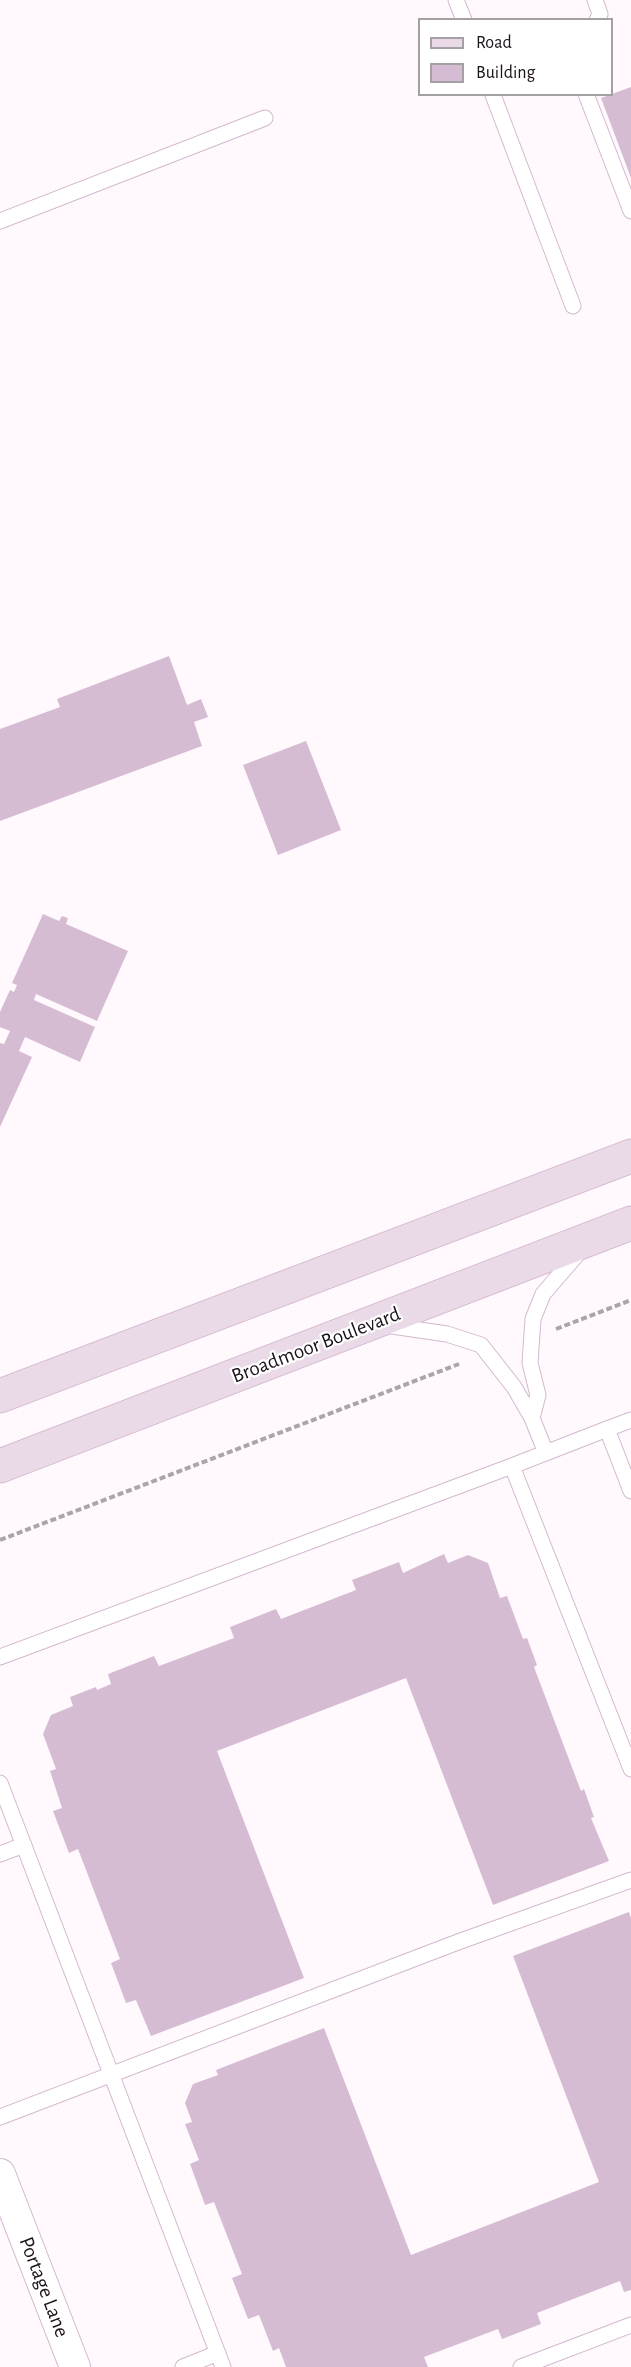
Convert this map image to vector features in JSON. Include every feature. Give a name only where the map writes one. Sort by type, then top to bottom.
[{"type":"main road","points":[[0,1396],[631,1156]]},
{"type":"main road","name":"Broadmoor Boulevard","points":[[0,1466],[631,1223]]},
{"type":"street","name":"Portage Lane","points":[[0,2174],[75,2367]]},
{"type":"lane","points":[[456,0],[463,18]]},
{"type":"lane","points":[[595,0],[600,14],[598,18]]},
{"type":"lane","points":[[493,96],[573,306]]},
{"type":"lane","points":[[587,96],[631,211]]},
{"type":"lane","points":[[0,221],[265,118]]},
{"type":"lane","points":[[532,1418],[538,1395],[530,1363],[533,1319],[543,1294],[591,1238]]},
{"type":"lane","points":[[373,1324],[447,1334],[481,1345],[514,1387],[532,1418],[546,1453]]},
{"type":"lane","points":[[0,1657],[631,1420]]},
{"type":"lane","points":[[607,1429],[631,1491]]},
{"type":"lane","points":[[512,1466],[631,1769]]},
{"type":"lane","points":[[0,1783],[220,2360],[183,2367]]},
{"type":"lane","points":[[0,1854],[24,1845]]},
{"type":"lane","points":[[0,2117],[458,1942],[631,1880]]},
{"type":"lane","points":[[520,2367],[631,2325]]},
{"type":"path","points":[[532,1338],[631,1300]]},
{"type":"path","points":[[0,1539],[488,1353]]},
{"type":"building","points":[[631,87],[631,178],[601,98],[613,96],[613,94]]},
{"type":"building","points":[[169,656],[187,705],[201,699],[208,717],[194,722],[202,746],[0,821],[0,729],[60,707],[57,699]]},
{"type":"building","points":[[306,741],[341,830],[278,855],[243,765]]},
{"type":"building","points":[[43,914],[59,921],[62,916],[68,918],[66,924],[128,951],[97,1021],[36,994],[34,1000],[95,1027],[80,1062],[25,1037],[19,1051],[32,1057],[0,1127],[0,1043],[4,1044],[10,1031],[0,1027],[0,1012],[10,990],[14,992],[17,985],[12,983]]},
{"type":"building","points":[[444,1554],[448,1563],[468,1555],[488,1563],[500,1598],[507,1596],[523,1639],[527,1638],[537,1665],[534,1667],[581,1791],[584,1789],[594,1817],[591,1818],[609,1861],[493,1905],[406,1678],[217,1751],[304,1978],[151,2036],[136,2000],[126,2003],[111,1963],[120,1959],[78,1849],[69,1853],[53,1811],[62,1808],[50,1771],[56,1769],[43,1734],[51,1715],[73,1706],[70,1697],[111,1684],[108,1674],[154,1656],[159,1666],[234,1638],[230,1627],[276,1609],[281,1619],[356,1590],[352,1580],[399,1562],[403,1573]]},
{"type":"building","points":[[629,1912],[631,1918],[631,2290],[624,2292],[620,2281],[537,2313],[541,2324],[502,2339],[498,2329],[424,2357],[428,2367],[286,2367],[279,2348],[273,2351],[259,2315],[248,2319],[232,2278],[242,2274],[214,2202],[205,2205],[190,2164],[199,2160],[185,2124],[192,2122],[185,2103],[193,2084],[218,2075],[216,2070],[324,2028],[411,2255],[599,2182],[513,1956]]}]
